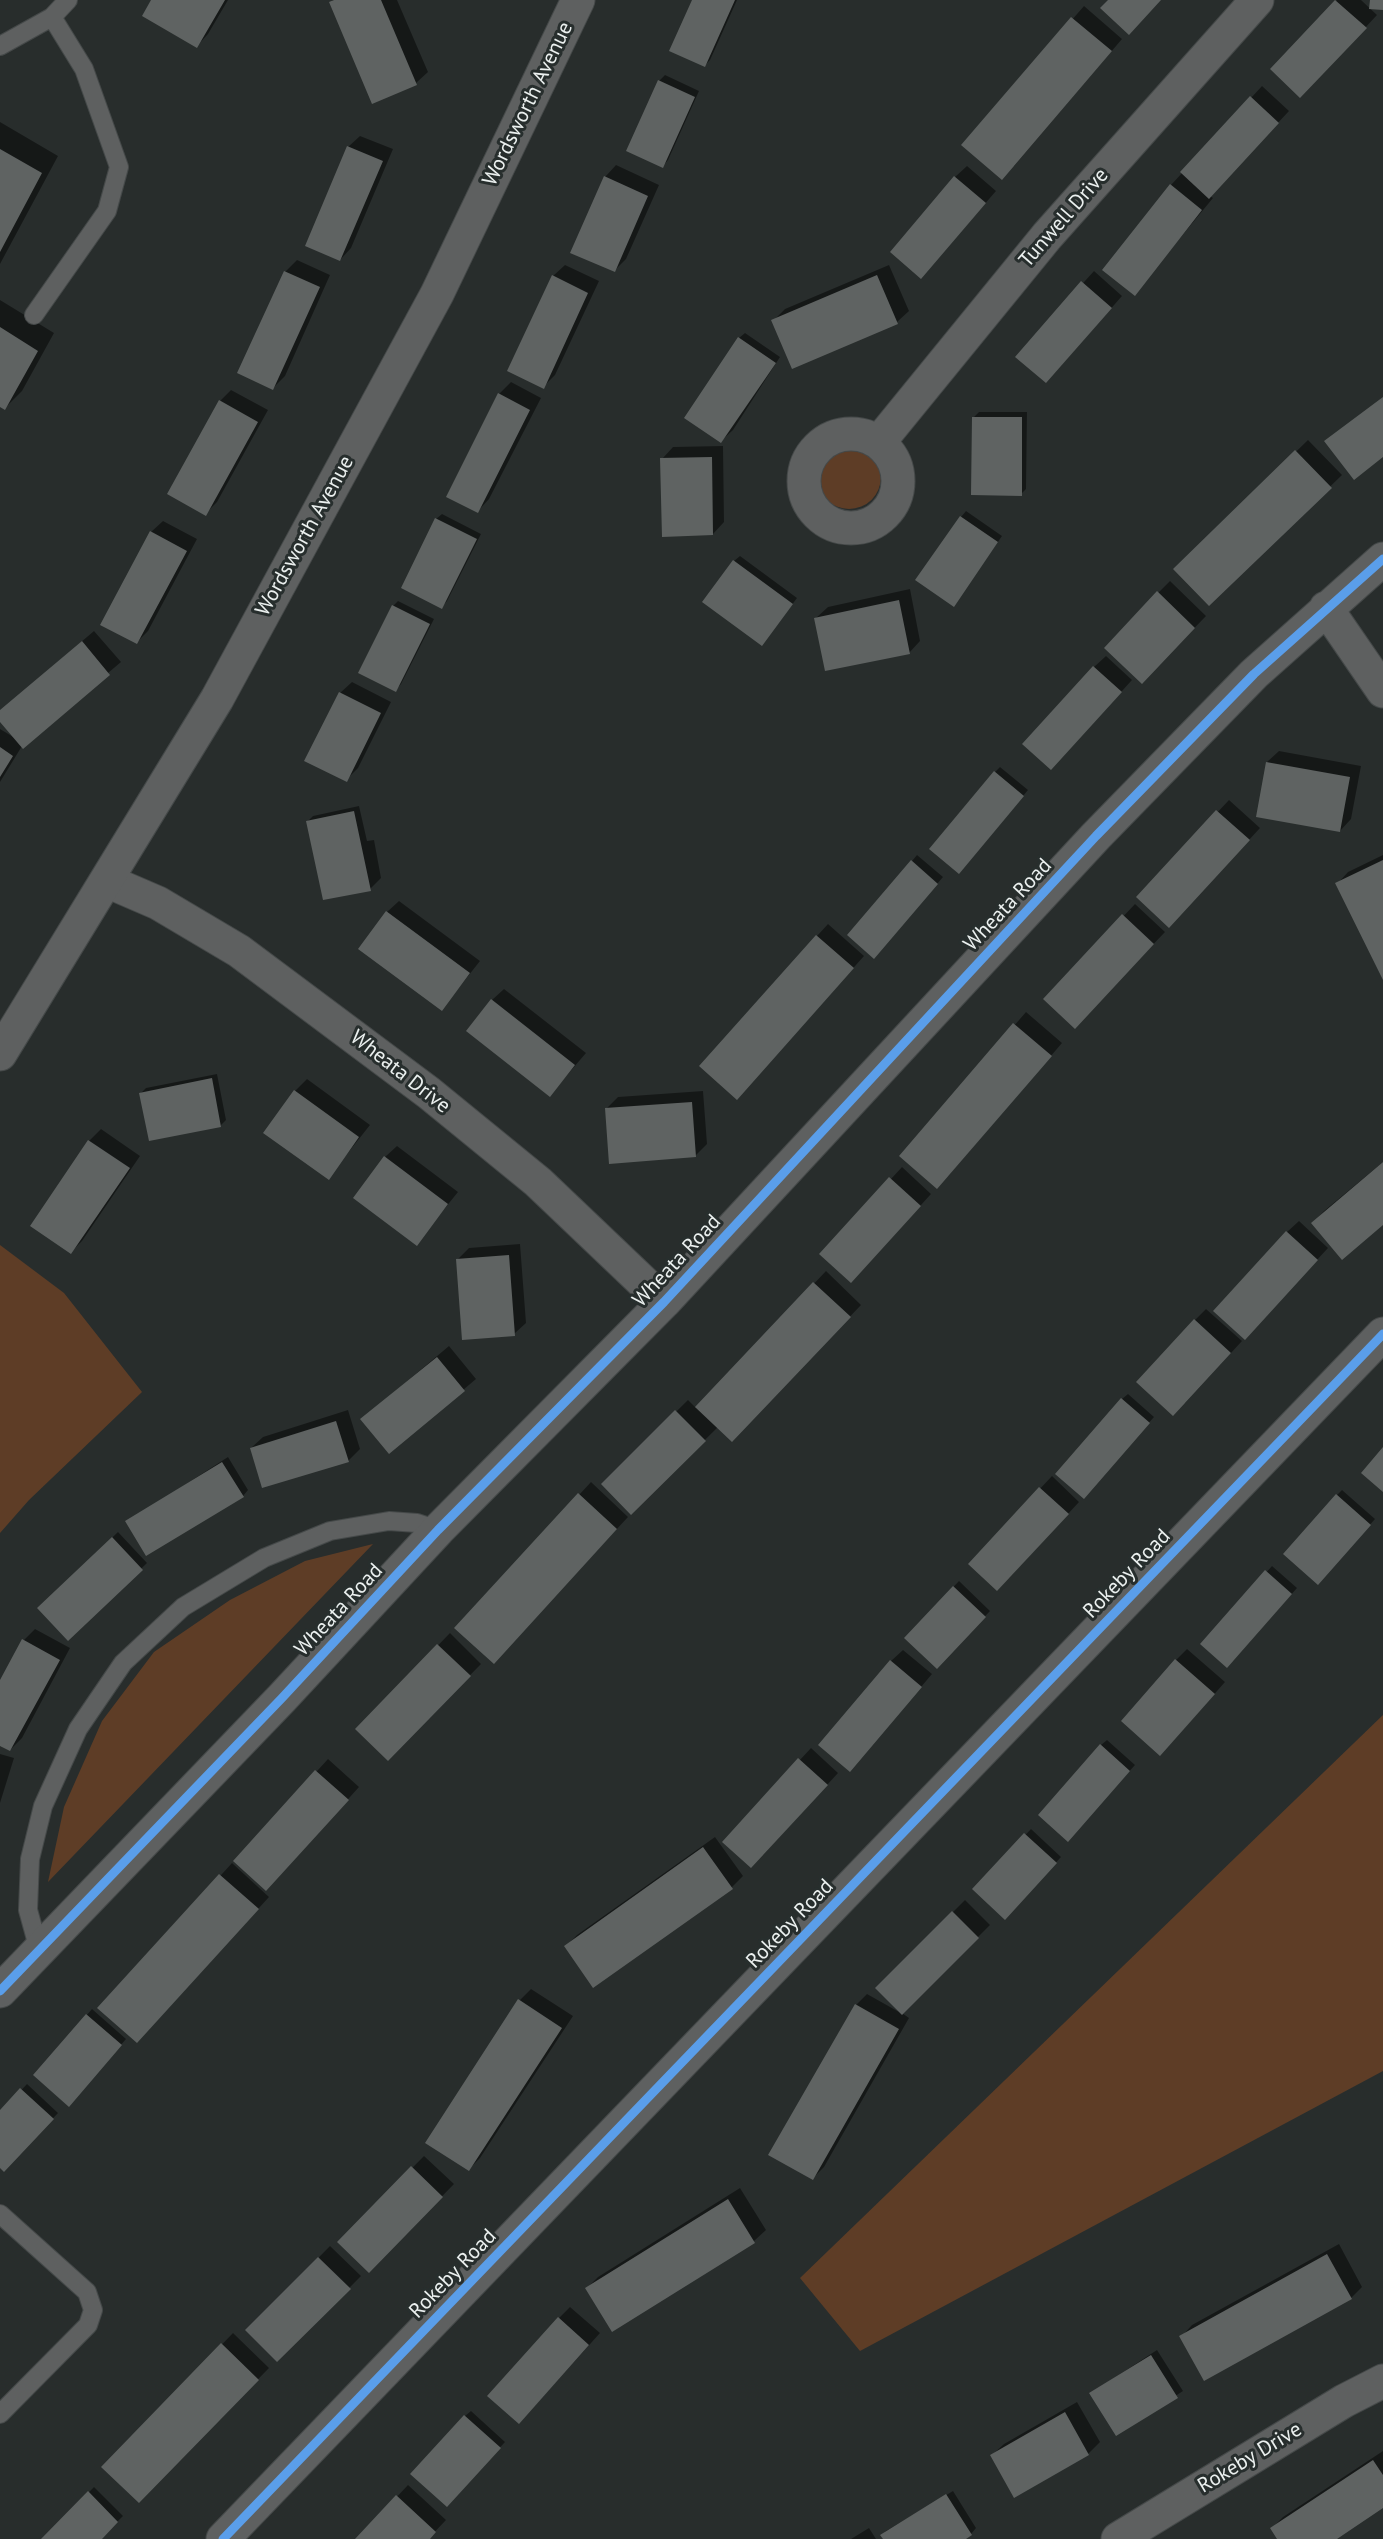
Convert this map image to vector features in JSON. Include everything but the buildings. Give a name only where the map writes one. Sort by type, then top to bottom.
[{"type":"street","name":"Wordsworth Avenue","points":[[0,1054],[217,699],[437,294],[578,0]]},
{"type":"street","name":"Tunwell Drive","points":[[879,442],[1047,236],[1257,0]]},
{"type":"street","name":"Wheata Road","points":[[0,1991],[282,1698],[438,1530],[664,1302],[1096,836],[1254,674],[1383,559]]},
{"type":"street","points":[[1326,608],[1383,691]]},
{"type":"street","name":"Wheata Drive","points":[[107,881],[158,903],[239,951],[402,1073],[538,1182],[664,1302]]},
{"type":"street","name":"Rokeby Road","points":[[223,2539],[1383,1334]]},
{"type":"street","name":"Rokeby Drive","points":[[1118,2539],[1344,2401],[1383,2380]]},
{"type":"lane","points":[[0,46],[52,17],[68,0]]},
{"type":"lane","points":[[34,315],[107,211],[119,167],[84,69],[52,17]]},
{"type":"lane","points":[[39,1950],[28,1910],[30,1859],[43,1806],[78,1729],[123,1663],[183,1607],[264,1558],[330,1531],[389,1521],[417,1523],[438,1530]]},
{"type":"lane","points":[[0,2214],[87,2292],[93,2310],[88,2325],[0,2414]]},
{"type":"shaded area","points":[[849,445],[867,451],[875,459],[881,477],[875,495],[867,503],[849,509],[831,503],[823,495],[817,477],[823,459],[831,451]]},
{"type":"shaded area","points":[[0,1245],[64,1293],[142,1392],[29,1500],[0,1533]]},
{"type":"shaded area","points":[[373,1544],[48,1882],[64,1807],[102,1721],[154,1652],[230,1600],[305,1561]]},
{"type":"shaded area","points":[[1383,1715],[1383,2071],[860,2351],[800,2278]]},
{"type":"cycle path","points":[[0,1991],[282,1698],[438,1530],[664,1302],[1096,836],[1254,674],[1383,559]]},
{"type":"cycle path","points":[[223,2539],[1383,1334]]}]
